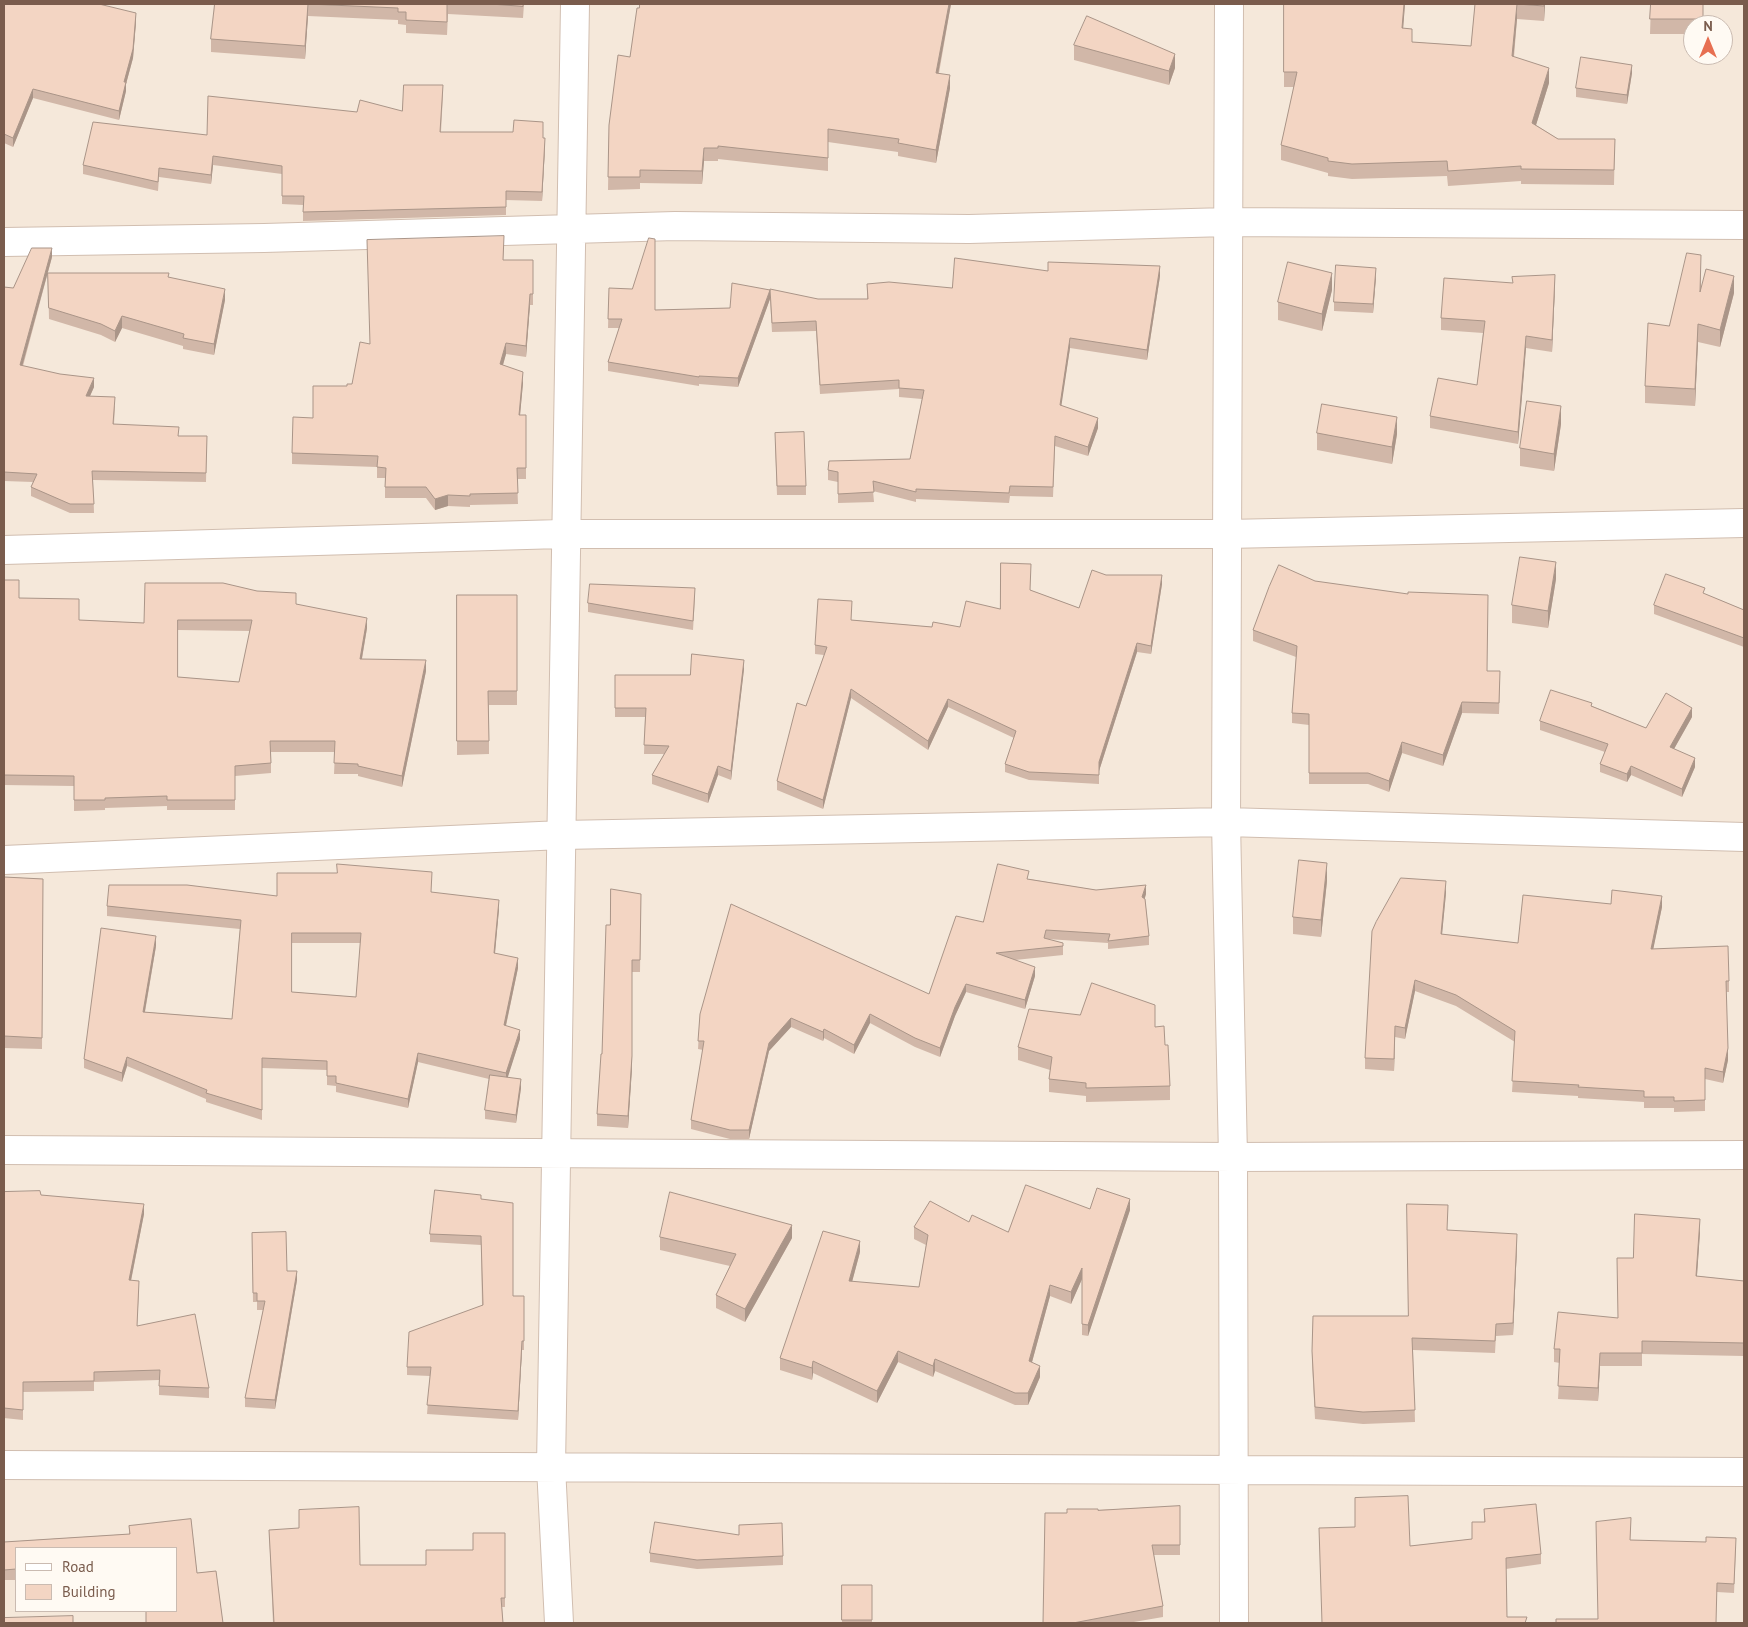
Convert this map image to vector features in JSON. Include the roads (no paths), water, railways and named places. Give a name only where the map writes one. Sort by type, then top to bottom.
[{"type":"street","points":[[559,1623],[551,1467],[575,4]]},
{"type":"street","points":[[1229,4],[1226,822],[1233,1157],[1234,1623]]},
{"type":"street","points":[[4,242],[264,238],[684,226],[969,229],[1228,222],[1744,226]]},
{"type":"street","points":[[4,550],[567,534],[1227,534],[1744,523]]},
{"type":"street","points":[[4,860],[562,835],[1226,822],[1744,837]]},
{"type":"street","points":[[4,1150],[1233,1157],[1744,1155]]},
{"type":"street","points":[[4,1465],[1744,1472]]}]
